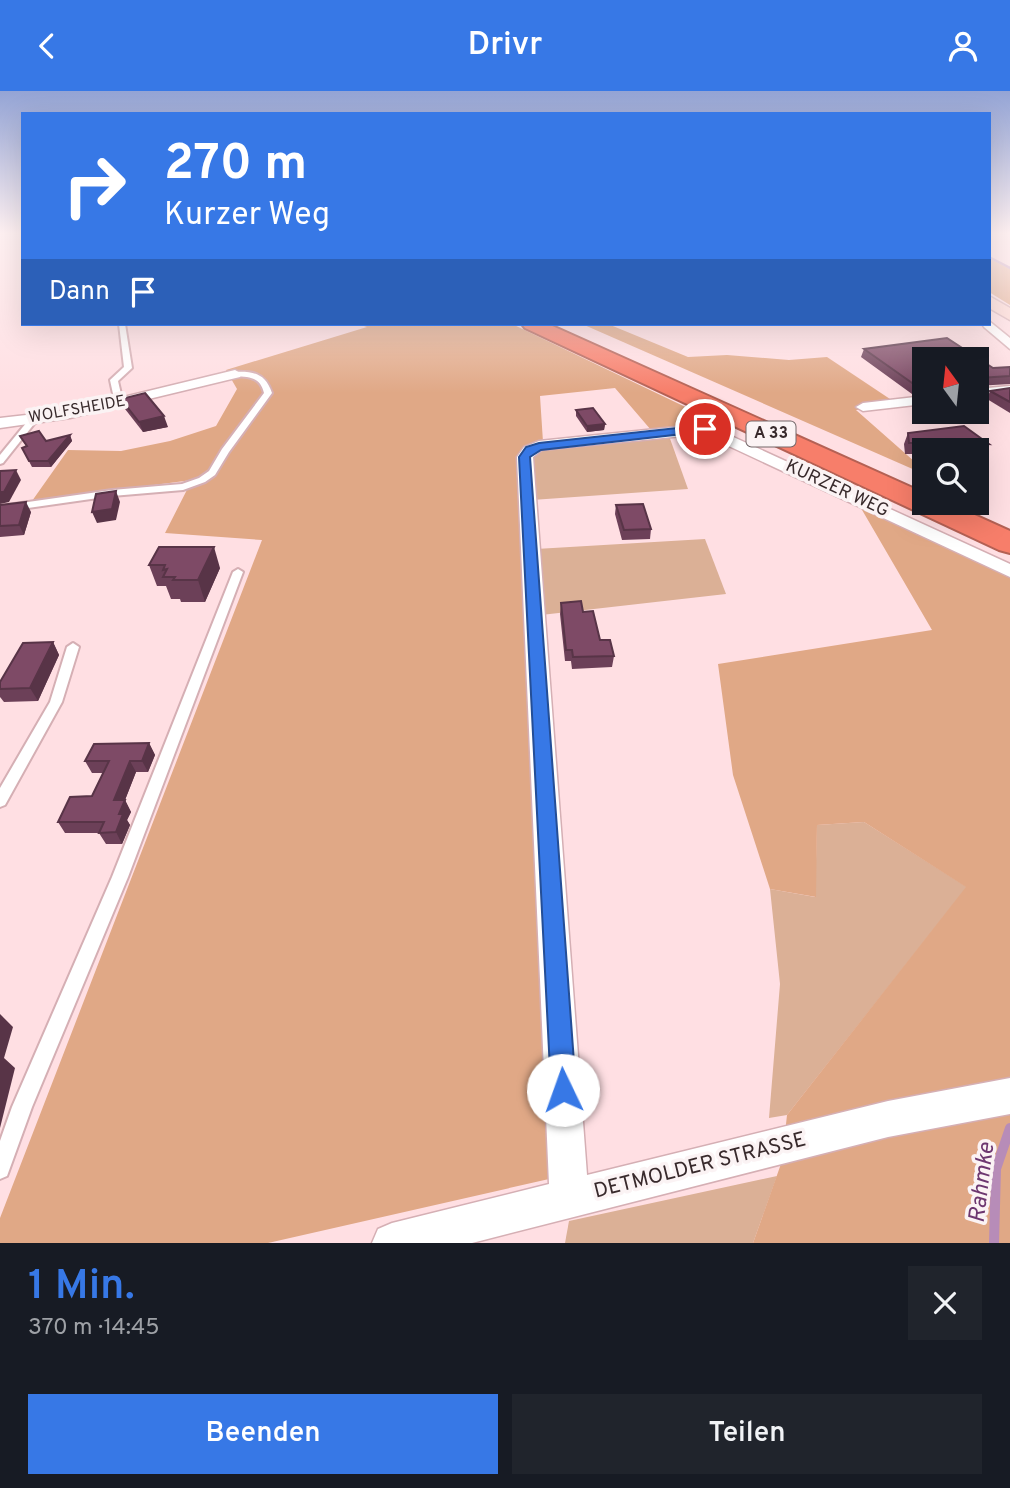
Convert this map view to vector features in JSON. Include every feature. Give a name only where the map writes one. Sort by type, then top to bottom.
[{"type":"highway","name":"A 33","points":[[536,326],[1010,543]]},
{"type":"highway","name":"A 33","points":[[560,326],[912,484]]},
{"type":"highway","points":[[984,515],[1010,527]]},
{"type":"street","points":[[991,302],[1010,315]]},
{"type":"street","points":[[990,326],[1010,345]]},
{"type":"street","name":"WOLFSHEIDE","points":[[0,423],[70,414],[235,374]]},
{"type":"street","points":[[989,392],[1010,390]]},
{"type":"street","points":[[863,407],[912,401]]},
{"type":"street","name":"KURZER WEG","points":[[569,1199],[525,457],[530,450],[539,446],[705,429],[1010,571]]},
{"type":"street","name":"DETMOLDER STRASSE","points":[[392,1243],[888,1119],[1003,1098]]},
{"type":"lane","points":[[119,403],[114,380],[128,368],[122,326]]},
{"type":"lane","points":[[0,509],[112,493],[183,487],[202,480],[212,473],[268,393],[265,383],[254,376],[235,374]]},
{"type":"lane","points":[[0,461],[34,419]]},
{"type":"lane","points":[[0,1169],[22,1107],[120,877],[238,572]]},
{"type":"lane","points":[[0,801],[56,702],[73,646]]},
{"type":"shaded area","points":[[991,286],[1010,286],[1010,305],[991,293]]},
{"type":"shaded area","points":[[364,326],[516,326],[719,423],[651,430],[615,388],[540,396],[543,442],[529,445],[518,455],[549,1179],[268,1243],[0,1243],[0,1218],[262,540],[165,533],[192,480],[32,501],[68,450],[121,451],[170,441],[216,426],[237,389],[226,370],[367,327]]},
{"type":"shaded area","points":[[587,326],[613,326],[688,357],[727,355],[789,360],[827,357],[899,405],[856,410],[912,459],[912,469]]},
{"type":"shaded area","points":[[668,433],[688,489],[532,500],[530,460],[540,449]]},
{"type":"shaded area","points":[[858,503],[1010,576],[1010,1243],[753,1243],[782,1161],[787,1115],[966,887],[864,822],[817,825],[816,897],[770,889],[733,775],[718,664],[932,630]]},
{"type":"shaded area","points":[[705,539],[726,594],[541,615],[536,549]]},
{"type":"shaded area","points":[[864,822],[967,887],[787,1115],[769,1118],[780,984],[770,889],[815,897],[817,825]]},
{"type":"shaded area","points":[[777,1176],[753,1243],[565,1243],[569,1221]]},
{"type":"building","points":[[947,338],[961,347],[912,347],[912,383],[864,349]]},
{"type":"building","points":[[989,365],[993,368],[1010,367],[1010,376],[989,377]]},
{"type":"building","points":[[1010,388],[1010,402],[990,391]]},
{"type":"building","points":[[145,393],[164,416],[139,422],[121,399]]},
{"type":"building","points":[[593,408],[605,424],[587,426],[576,410]]},
{"type":"building","points":[[964,426],[981,438],[912,438],[912,443],[909,443],[908,433]]},
{"type":"building","points":[[39,431],[46,441],[70,435],[48,461],[29,461],[22,448],[27,446],[20,436]]},
{"type":"building","points":[[16,470],[4,492],[0,492],[0,471]]},
{"type":"building","points":[[116,491],[112,509],[92,512],[96,494]]},
{"type":"building","points":[[26,502],[19,525],[0,526],[0,505]]},
{"type":"building","points":[[643,504],[651,529],[624,530],[616,505]]},
{"type":"building","points":[[159,547],[214,547],[198,580],[173,580],[175,577],[163,577],[167,569],[163,570],[165,565],[149,565]]},
{"type":"building","points":[[581,601],[583,612],[593,611],[600,640],[610,640],[614,656],[573,657],[572,650],[566,650],[561,603]]},
{"type":"building","points":[[53,642],[30,688],[0,689],[0,682],[23,643]]},
{"type":"building","points":[[149,743],[142,761],[130,761],[114,800],[125,800],[116,832],[99,833],[104,822],[58,822],[70,797],[92,796],[109,761],[85,761],[94,744]]},
{"type":"waterway","name":"Rahmke","points":[[994,1243],[996,1169],[1010,1128]]},
{"type":"route","points":[[563,1090],[525,457],[530,450],[539,446],[705,429]]}]
